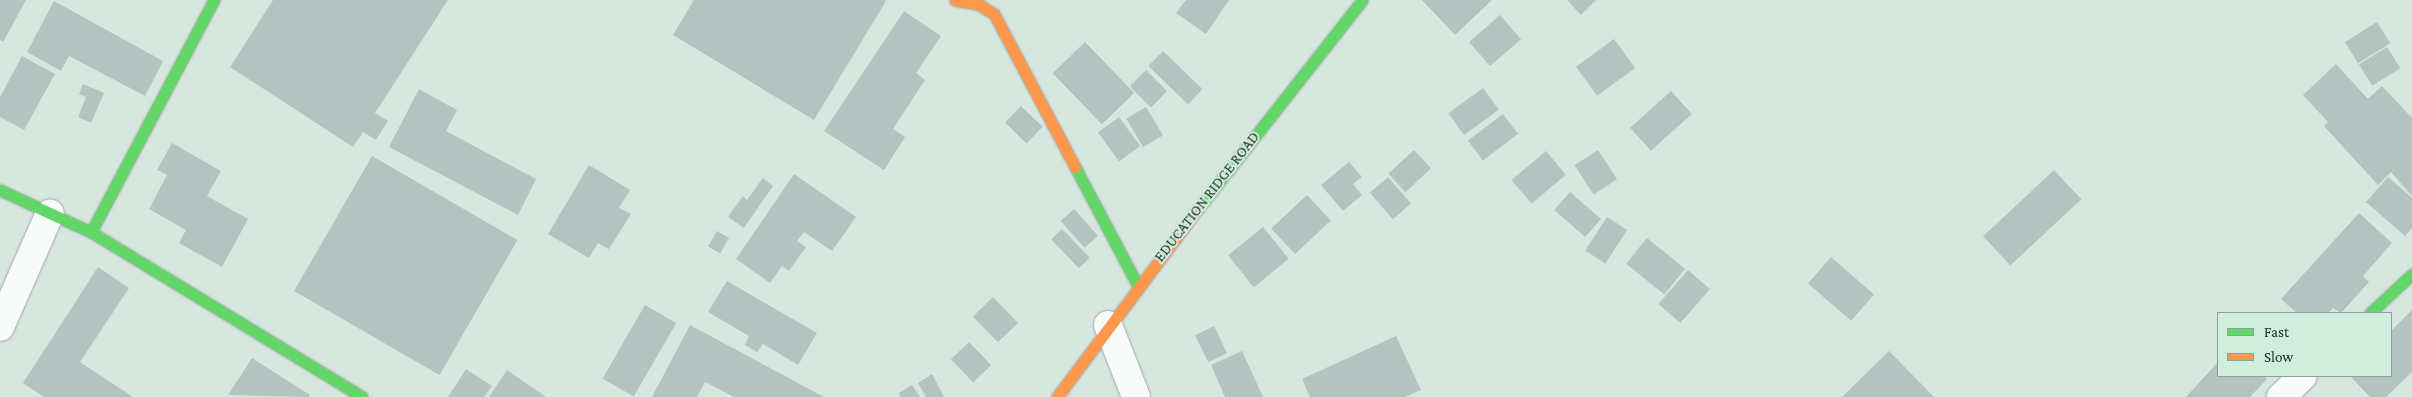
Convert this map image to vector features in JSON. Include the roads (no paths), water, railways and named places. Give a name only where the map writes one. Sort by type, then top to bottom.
[{"type":"street","points":[[91,232],[214,0]]},
{"type":"street","points":[[956,0],[978,4],[994,14],[1138,286]]},
{"type":"street","name":"EDUCATION RIDGE ROAD","points":[[1057,397],[1108,325],[1362,0]]},
{"type":"street","points":[[0,190],[91,232],[362,397]]},
{"type":"street","points":[[0,327],[50,213]]},
{"type":"street","points":[[2371,312],[2412,274]]},
{"type":"street","points":[[1108,325],[1136,397]]},
{"type":"street","points":[[2283,396],[2302,377]]}]
